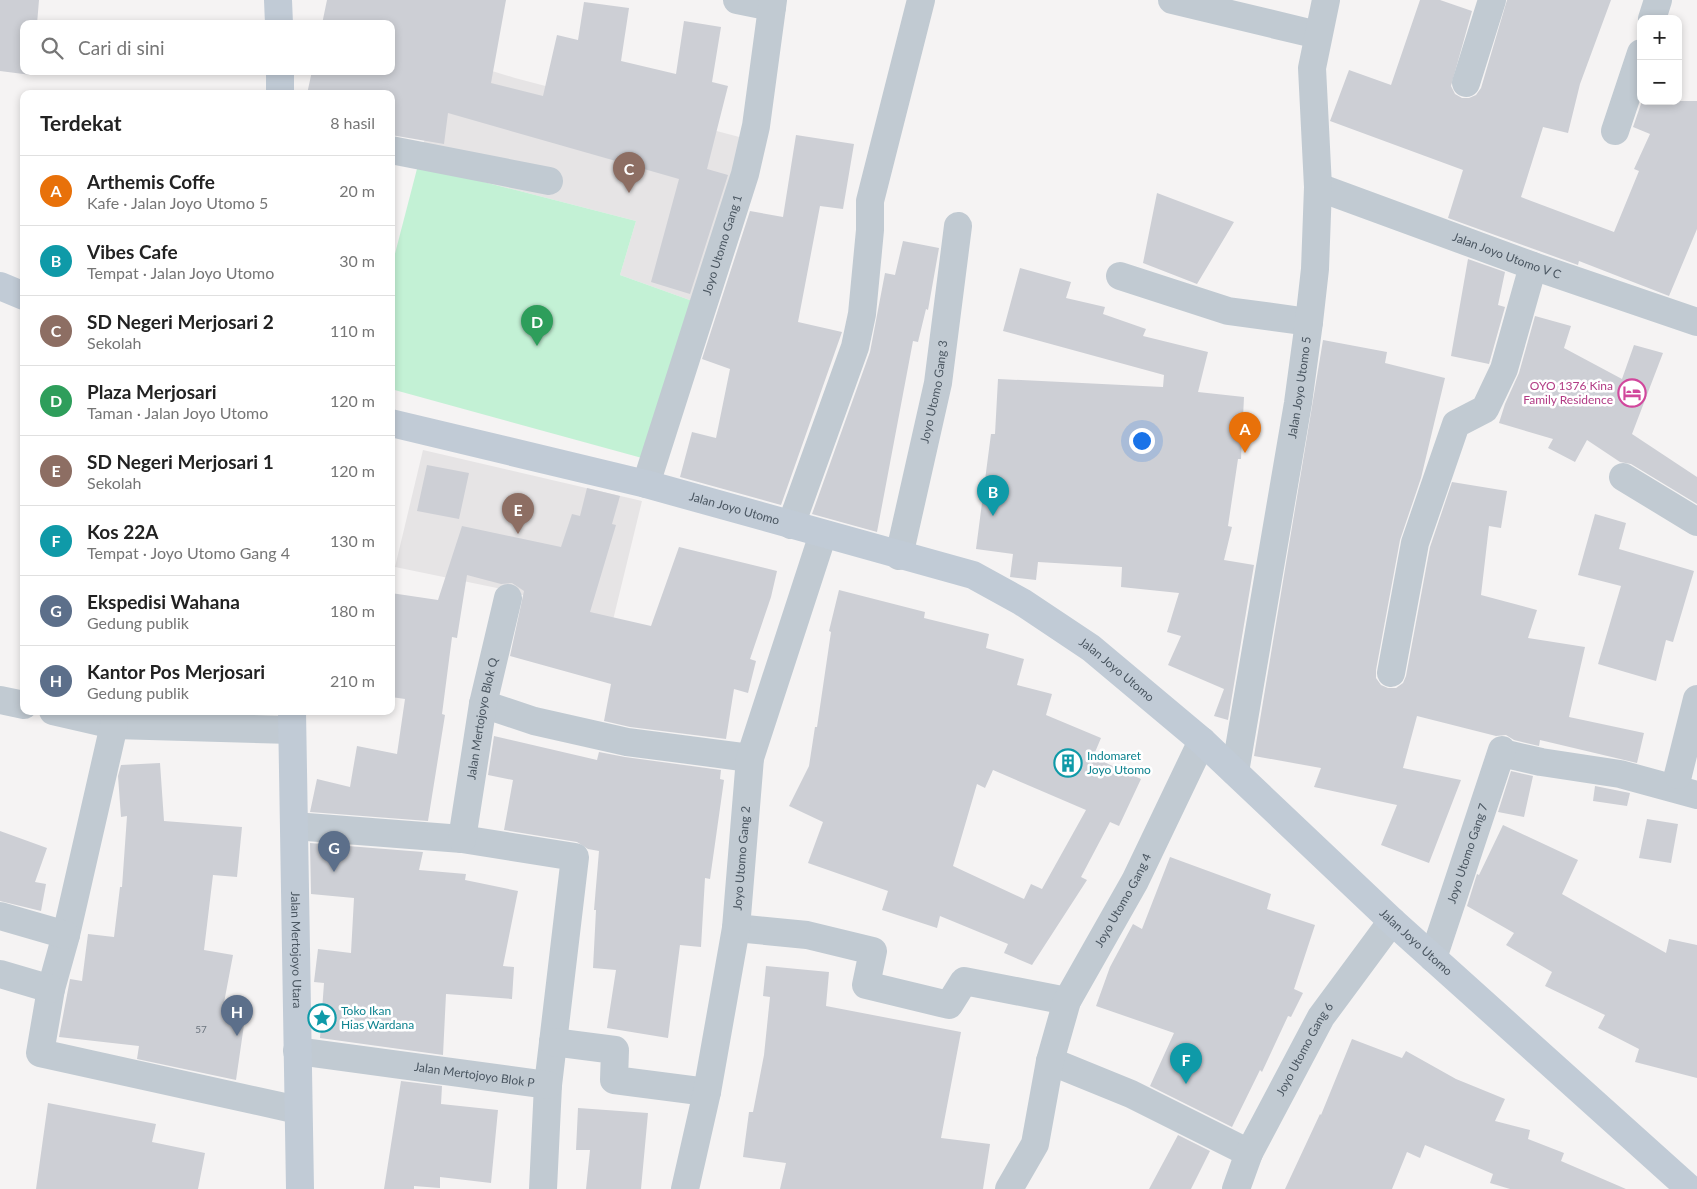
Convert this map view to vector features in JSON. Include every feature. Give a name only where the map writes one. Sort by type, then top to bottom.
[{"type":"main road","points":[[278,0],[279,20]]},
{"type":"main road","points":[[280,75],[280,90]]},
{"type":"main road","points":[[0,286],[20,294]]},
{"type":"main road","name":"Jalan Joyo Utomo","points":[[395,424],[646,484],[899,556],[973,575],[1022,602],[1090,648],[1202,741],[1392,921],[1690,1189]]},
{"type":"main road","name":"Jalan Mertojoyo Utara","points":[[292,721],[300,1189]]},
{"type":"street","points":[[737,0],[773,4]]},
{"type":"street","points":[[791,525],[854,347],[862,314],[870,230],[870,201],[921,0]]},
{"type":"street","points":[[1172,0],[1318,35]]},
{"type":"street","name":"Jalan Joyo Utomo 5","points":[[1234,772],[1298,403],[1309,322],[1315,269],[1318,187],[1312,68],[1326,0]]},
{"type":"street","points":[[1466,82],[1492,0]]},
{"type":"street","points":[[1653,15],[1658,0]]},
{"type":"street","name":"Joyo Utomo Gang 1","points":[[646,484],[745,174],[756,126],[773,4]]},
{"type":"street","points":[[1615,132],[1639,60]]},
{"type":"street","points":[[395,151],[550,181]]},
{"type":"street","name":"Jalan Joyo Utomo V C","points":[[1318,187],[1533,266],[1697,322]]},
{"type":"street","name":"Joyo Utomo Gang 3","points":[[899,556],[938,383],[958,226]]},
{"type":"street","points":[[1391,673],[1415,543],[1456,424],[1485,409],[1504,369],[1533,266]]},
{"type":"street","points":[[1120,276],[1228,311],[1309,322]]},
{"type":"street","points":[[1623,476],[1697,522]]},
{"type":"street","name":"Joyo Utomo Gang 2","points":[[685,1189],[707,1092],[736,928],[750,758],[823,534]]},
{"type":"street","name":"Jalan Mertojoyo Blok Q","points":[[462,839],[483,704],[508,598]]},
{"type":"street","points":[[1678,775],[1697,699]]},
{"type":"street","points":[[0,700],[20,704]]},
{"type":"street","points":[[483,704],[534,721],[627,742],[750,758]]},
{"type":"street","points":[[70,715],[114,725],[292,721]]},
{"type":"street","points":[[114,725],[66,935],[51,989],[40,1053],[298,1110]]},
{"type":"street","name":"Joyo Utomo Gang 4","points":[[1009,1189],[1035,1144],[1050,1061],[1067,1001],[1135,881],[1202,741]]},
{"type":"street","name":"Joyo Utomo Gang 7","points":[[1433,958],[1502,751],[1541,762],[1620,774],[1697,795]]},
{"type":"street","points":[[294,826],[462,839],[575,857],[548,1085]]},
{"type":"street","points":[[0,916],[66,935]]},
{"type":"street","name":"Joyo Utomo Gang 6","points":[[1236,1189],[1249,1153],[1321,1017],[1392,921]]},
{"type":"street","points":[[736,928],[807,935],[873,950],[866,985],[949,1005],[964,981],[1067,1001]]},
{"type":"street","points":[[0,974],[51,989]]},
{"type":"street","points":[[553,1042],[615,1050],[614,1080],[707,1092]]},
{"type":"street","name":"Jalan Mertojoyo Blok P","points":[[297,1051],[548,1085],[543,1189]]},
{"type":"street","points":[[1050,1061],[1131,1094],[1249,1153]]},
{"type":"shaded area","points":[[446,57],[515,78],[747,139],[698,303],[620,275],[636,221],[418,165]]},
{"type":"shaded area","points":[[423,450],[642,501],[613,620],[497,588],[395,567]]},
{"type":"green space","points":[[418,165],[636,221],[620,275],[698,303],[642,458],[395,390],[395,254]]},
{"type":"building","points":[[0,0],[39,0],[37,20],[20,20],[20,74],[0,71]]},
{"type":"building","points":[[327,0],[506,0],[491,83],[543,96],[557,35],[578,40],[584,2],[629,8],[621,61],[676,74],[684,21],[721,27],[712,82],[728,86],[707,169],[728,175],[690,294],[651,282],[679,179],[448,113],[444,144],[395,136],[395,90],[308,90],[311,75],[395,75],[395,20],[323,20]]},
{"type":"building","points":[[1420,0],[1440,0],[1472,11],[1451,86],[1455,94],[1462,98],[1469,98],[1476,95],[1481,88],[1507,0],[1611,0],[1580,84],[1568,133],[1543,127],[1521,197],[1614,232],[1639,171],[1634,169],[1650,134],[1633,127],[1641,105],[1682,105],[1682,101],[1697,101],[1697,229],[1669,296],[1579,261],[1578,265],[1448,218],[1463,170],[1330,121],[1349,70],[1391,85]]},
{"type":"building","points":[[796,135],[854,144],[843,209],[820,206],[798,322],[842,332],[781,505],[680,477],[692,432],[716,438],[730,369],[702,359],[750,211],[783,217]]},
{"type":"building","points":[[1157,193],[1234,222],[1197,284],[1143,263]]},
{"type":"building","points":[[903,241],[939,248],[928,310],[926,309],[918,342],[913,341],[877,532],[812,514],[870,352],[885,273],[895,275]]},
{"type":"building","points":[[1468,259],[1505,272],[1498,305],[1505,307],[1489,364],[1451,356]]},
{"type":"building","points":[[1020,268],[1071,282],[1066,298],[1105,307],[1103,314],[1146,329],[1143,336],[1208,352],[1198,392],[1244,397],[1241,459],[1238,459],[1228,526],[1232,527],[1224,560],[1254,565],[1228,720],[1214,716],[1224,689],[1168,665],[1181,636],[1167,632],[1179,593],[1121,587],[1122,567],[1038,562],[1036,580],[1010,577],[1013,554],[976,549],[991,434],[995,434],[998,379],[1163,387],[1164,375],[1003,331]]},
{"type":"building","points":[[1535,316],[1571,326],[1564,348],[1622,379],[1634,345],[1663,353],[1632,434],[1697,477],[1697,504],[1631,464],[1620,462],[1587,440],[1575,462],[1548,448],[1553,439],[1499,423],[1519,373]]},
{"type":"building","points":[[1323,340],[1387,352],[1385,363],[1445,378],[1421,478],[1400,540],[1376,670],[1376,678],[1381,685],[1388,688],[1396,688],[1403,683],[1406,676],[1430,547],[1452,482],[1507,491],[1501,528],[1489,526],[1481,595],[1537,610],[1528,638],[1585,647],[1569,717],[1644,733],[1637,763],[1540,740],[1539,746],[1514,740],[1506,735],[1496,736],[1417,716],[1403,768],[1461,780],[1429,863],[1381,845],[1397,805],[1314,787],[1321,768],[1254,756]]},
{"type":"building","points":[[427,465],[469,473],[459,519],[417,511]]},
{"type":"building","points":[[587,488],[620,496],[612,524],[616,525],[590,612],[651,626],[679,547],[777,571],[771,597],[750,659],[756,661],[748,693],[734,689],[726,739],[630,727],[604,721],[611,684],[510,656],[524,591],[512,583],[501,584],[467,575],[457,638],[452,637],[442,714],[445,715],[428,821],[310,812],[317,779],[350,787],[357,746],[397,754],[405,699],[395,698],[395,594],[438,600],[462,526],[561,547],[572,514],[580,516]]},
{"type":"building","points":[[1595,514],[1626,523],[1619,549],[1694,571],[1673,642],[1666,640],[1656,681],[1598,664],[1621,586],[1578,575]]},
{"type":"building","points":[[839,590],[925,612],[924,618],[989,634],[986,648],[1024,659],[1017,685],[1052,694],[1046,715],[1101,738],[1093,757],[1141,779],[1119,826],[1110,822],[1081,877],[1087,880],[1032,965],[1004,953],[1008,944],[940,916],[937,928],[882,910],[888,891],[808,863],[823,822],[789,806],[809,766],[815,727],[817,727],[831,632],[829,631]],"holes":[[[993,770],[1086,810],[1042,889],[1031,884],[1024,899],[953,866],[977,784],[985,788]]]},
{"type":"building","points":[[494,736],[597,760],[599,752],[721,770],[720,779],[724,780],[710,879],[705,878],[701,947],[680,945],[668,1038],[607,1028],[616,970],[593,968],[596,910],[594,910],[599,851],[588,849],[577,842],[504,830],[513,780],[488,775]]},
{"type":"building","points":[[160,763],[164,821],[242,827],[237,877],[213,875],[204,950],[233,955],[223,1008],[246,1011],[236,1080],[137,1059],[139,1046],[59,1037],[70,979],[82,981],[88,934],[114,937],[120,887],[122,887],[127,816],[121,817],[118,776],[121,765]]},
{"type":"building","points":[[1511,771],[1533,776],[1524,817],[1498,812]]},
{"type":"building","points":[[1595,786],[1630,793],[1627,806],[1593,801]]},
{"type":"building","points":[[1647,819],[1678,824],[1671,863],[1639,858]]},
{"type":"building","points":[[1503,825],[1578,860],[1562,894],[1666,953],[1669,939],[1697,945],[1697,1078],[1635,1062],[1639,1049],[1598,1028],[1605,1015],[1545,986],[1552,972],[1506,945],[1514,933],[1467,906],[1477,874],[1479,875]]},
{"type":"building","points":[[0,831],[47,848],[35,882],[46,884],[41,911],[0,901]]},
{"type":"building","points":[[310,843],[423,852],[419,870],[466,874],[465,880],[518,891],[503,966],[514,967],[512,999],[446,994],[443,1055],[320,1038],[324,983],[314,982],[318,949],[351,953],[354,898],[311,894]]},
{"type":"building","points":[[1170,857],[1271,894],[1267,909],[1315,925],[1294,989],[1303,993],[1291,1017],[1288,1016],[1262,1072],[1260,1070],[1232,1127],[1150,1086],[1174,1033],[1096,1006],[1110,967],[1133,924],[1142,929]]},
{"type":"building","points":[[766,966],[829,972],[826,1006],[961,1032],[941,1138],[990,1144],[983,1189],[780,1189],[786,1163],[743,1157],[749,1112],[753,1112],[764,1055],[770,997],[763,996]]},
{"type":"building","points":[[1352,1039],[1402,1058],[1406,1051],[1456,1079],[1505,1099],[1495,1121],[1530,1130],[1528,1139],[1564,1153],[1561,1161],[1626,1189],[1510,1189],[1490,1183],[1493,1174],[1425,1145],[1420,1158],[1407,1152],[1392,1189],[1285,1189],[1321,1115]]},
{"type":"building","points":[[401,1081],[442,1086],[441,1104],[498,1110],[491,1183],[440,1177],[440,1188],[414,1186],[414,1189],[384,1189]]},
{"type":"building","points":[[48,1103],[156,1124],[152,1142],[205,1153],[198,1189],[36,1189]]},
{"type":"building","points":[[578,1108],[648,1113],[641,1189],[586,1189],[590,1150],[576,1150]]},
{"type":"building","points":[[1178,1135],[1210,1151],[1191,1189],[1149,1189]]},
{"type":"place","name":"SD Negeri Merjosari 2","points":[[629,193]]},
{"type":"place","name":"Plaza Merjosari","points":[[537,346]]},
{"type":"place","name":"OYO 1376 Kina Family Residence","points":[[1632,393]]},
{"type":"place","name":"Arthemis Coffe","points":[[1245,453]]},
{"type":"place","name":"Vibes Cafe","points":[[993,516]]},
{"type":"place","name":"SD Negeri Merjosari 1","points":[[518,534]]},
{"type":"place","name":"Indomaret Joyo Utomo","points":[[1068,763]]},
{"type":"place","name":"Ekspedisi Wahana","points":[[334,872]]},
{"type":"place","name":"Toko Ikan Hias Wardana","points":[[322,1018]]},
{"type":"place","name":"Kantor Pos Merjosari","points":[[237,1036]]},
{"type":"place","name":"Kos 22A","points":[[1186,1084]]}]
